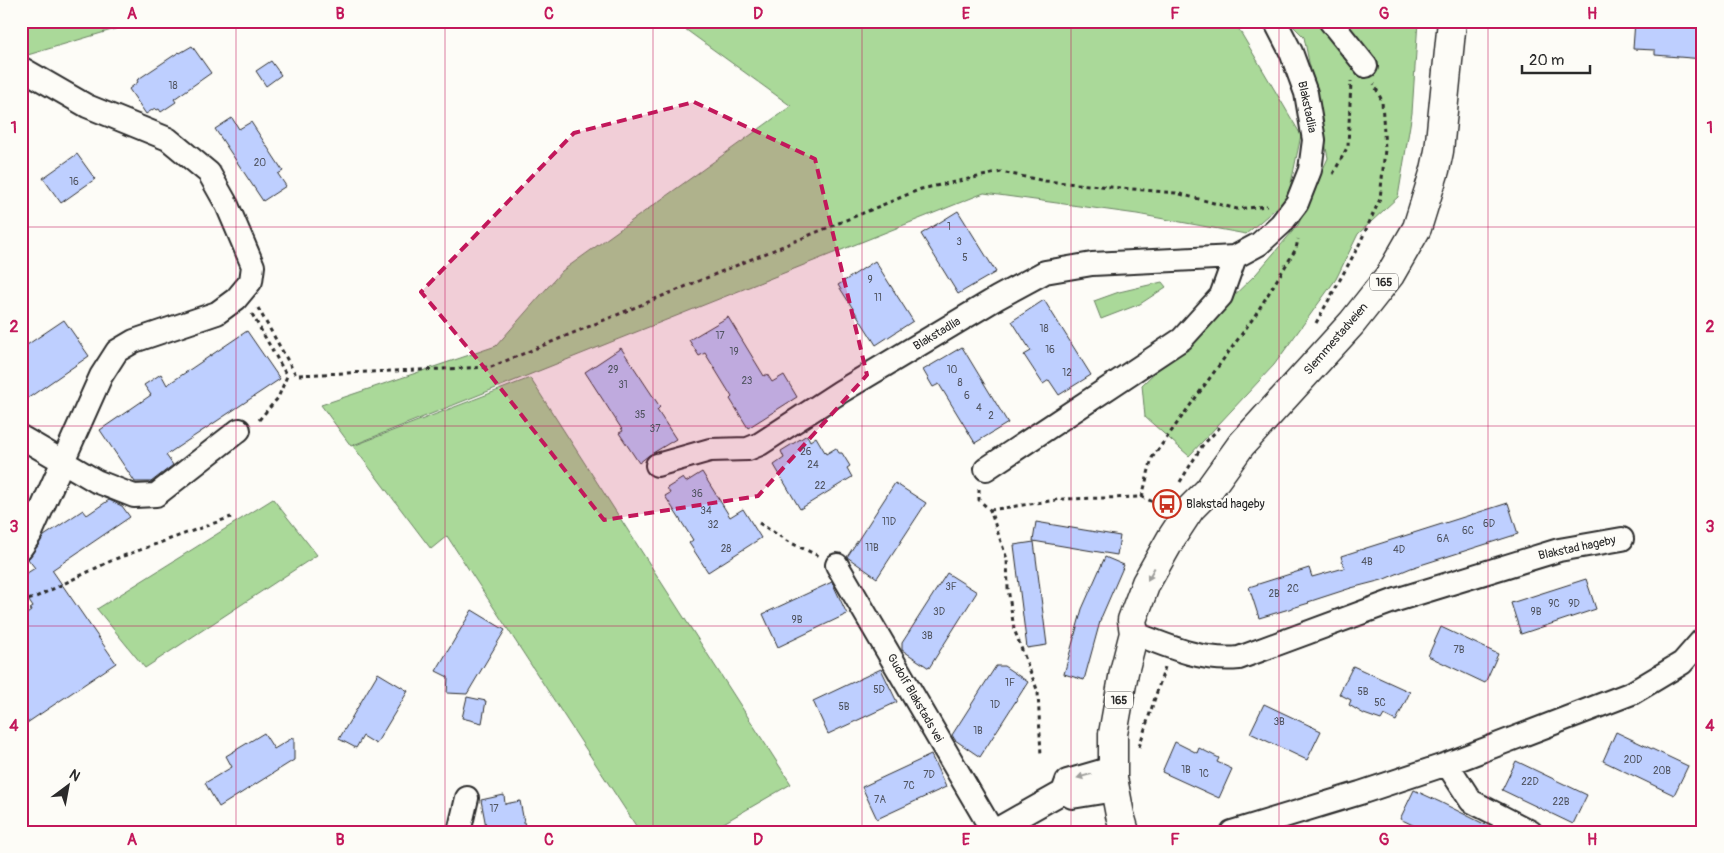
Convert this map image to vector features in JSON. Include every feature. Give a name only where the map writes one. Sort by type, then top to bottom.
[{"type":"main road","name":"Slemmestadveien","points":[[1126,832],[1113,779],[1114,727],[1124,672],[1134,633],[1132,620],[1146,583],[1191,508],[1208,491],[1241,445],[1352,323],[1390,275],[1408,245],[1424,209],[1437,161],[1452,21]]},
{"type":"street","name":"Blakstadlia","points":[[657,465],[710,450],[748,449],[760,444],[848,387],[997,298],[1045,272],[1092,264],[1235,257],[1259,244],[1281,224],[1297,203],[1310,170],[1314,140],[1306,93],[1291,52],[1275,21]]},
{"type":"street","points":[[1330,21],[1359,57]]},
{"type":"street","points":[[21,68],[88,106],[168,139],[209,173],[227,206],[253,266],[251,281],[242,292],[217,313],[134,341],[117,351],[101,376],[26,542]]},
{"type":"street","points":[[986,470],[1182,339],[1220,296],[1235,257]]},
{"type":"street","points":[[21,437],[96,480],[134,496],[156,494],[239,430]]},
{"type":"street","name":"Blakstad hageby","points":[[1134,633],[1173,648],[1212,658],[1226,660],[1239,658],[1396,600],[1559,550],[1622,539]]},
{"type":"street","name":"Gudolf Blakstads vei","points":[[837,565],[992,832],[1063,792],[1067,781],[1113,779]]},
{"type":"street","points":[[1232,832],[1447,764],[1632,693],[1682,663],[1703,639]]},
{"type":"street","points":[[1447,764],[1471,801],[1531,832]]},
{"type":"street","points":[[459,832],[467,798]]},
{"type":"path","points":[[1330,180],[1348,146],[1359,57]]},
{"type":"path","points":[[1311,331],[1358,247],[1380,198],[1385,149],[1382,101],[1359,57]]},
{"type":"path","points":[[242,292],[296,375],[491,367],[921,189],[1001,172],[1045,181],[1176,193],[1236,209],[1297,203],[1303,216],[1296,249],[1254,317],[1152,458],[1142,498]]},
{"type":"path","points":[[239,430],[257,422],[278,398],[287,376],[242,292]]},
{"type":"path","points":[[990,510],[1063,498],[1142,498],[1164,508]]},
{"type":"path","points":[[979,500],[990,510],[1007,559],[1008,588],[1014,629],[1038,692],[1041,756]]},
{"type":"path","points":[[21,602],[34,598],[115,559],[231,517]]},
{"type":"path","points":[[758,523],[789,542],[837,565]]},
{"type":"path","points":[[1138,749],[1173,648]]},
{"type":"highlighted area","points":[[694,102],[815,159],[867,375],[758,496],[604,520],[483,366],[421,292],[574,133]]},
{"type":"green space","points":[[21,21],[142,21],[21,57]]},
{"type":"green space","points":[[674,21],[1234,21],[1301,135],[1288,198],[1246,234],[1137,214],[984,193],[351,446],[321,405],[496,346],[562,271],[791,106]]},
{"type":"green space","points":[[1288,21],[1418,21],[1412,113],[1398,197],[1358,234],[1336,279],[1274,365],[1189,456],[1145,417],[1142,385],[1256,274],[1298,225],[1328,158],[1304,37]]},
{"type":"green space","points":[[1162,282],[1166,287],[1140,304],[1101,319],[1094,301],[1119,292]]},
{"type":"green space","points":[[530,378],[791,784],[708,832],[640,832],[447,536],[431,549],[353,446]]},
{"type":"green space","points":[[273,499],[317,555],[145,668],[97,609]]},
{"type":"building","points":[[1635,21],[1703,21],[1703,59],[1655,55],[1655,50],[1633,49]]},
{"type":"building","points":[[192,46],[211,73],[174,99],[176,102],[161,112],[155,108],[146,114],[129,89],[138,82],[137,80],[179,52]]},
{"type":"building","points":[[271,61],[281,75],[266,86],[256,71]]},
{"type":"building","points":[[232,118],[239,129],[251,122],[283,171],[278,174],[286,186],[263,201],[215,129]]},
{"type":"building","points":[[77,154],[95,179],[61,203],[43,178]]},
{"type":"building","points":[[958,211],[996,272],[958,294],[921,234]]},
{"type":"building","points":[[875,261],[913,321],[876,345],[838,285]]},
{"type":"building","points":[[1044,300],[1091,375],[1059,395],[1049,380],[1043,384],[1024,355],[1031,351],[1012,321]]},
{"type":"building","points":[[728,317],[764,376],[767,374],[772,382],[784,375],[797,397],[748,428],[730,399],[732,397],[705,353],[699,356],[689,340]]},
{"type":"building","points":[[64,320],[89,356],[21,403],[21,349]]},
{"type":"building","points":[[247,331],[280,379],[166,455],[173,465],[151,482],[135,482],[100,430],[151,395],[144,385],[161,374],[167,385]]},
{"type":"building","points":[[962,347],[1008,423],[975,443],[939,384],[933,387],[923,370]]},
{"type":"building","points":[[621,348],[660,407],[657,410],[676,439],[639,463],[619,433],[623,431],[585,372]]},
{"type":"building","points":[[807,435],[810,441],[816,437],[826,454],[836,448],[839,453],[842,453],[850,466],[847,468],[852,477],[800,509],[774,465],[784,458],[781,451]]},
{"type":"building","points":[[702,472],[730,517],[743,509],[761,538],[708,572],[689,543],[693,540],[665,496],[670,493],[667,488],[683,478],[686,482]]},
{"type":"building","points":[[895,483],[926,503],[877,578],[847,557]]},
{"type":"building","points":[[109,500],[122,506],[130,517],[52,570],[116,663],[21,727],[21,618],[31,611],[30,609],[33,607],[21,589],[21,577],[35,568],[28,559],[44,536],[83,510],[87,515]]},
{"type":"building","points":[[1508,503],[1518,534],[1411,568],[1382,580],[1351,588],[1259,618],[1249,587],[1309,568],[1312,577],[1344,568],[1341,556]]},
{"type":"building","points":[[1036,522],[1120,536],[1117,555],[1033,541]]},
{"type":"building","points":[[1034,542],[1047,645],[1027,648],[1014,545]]},
{"type":"building","points":[[1105,557],[1124,565],[1101,618],[1084,680],[1064,674],[1082,609]]},
{"type":"building","points":[[947,573],[977,592],[929,668],[902,650],[902,643]]},
{"type":"building","points":[[1586,579],[1596,609],[1521,634],[1511,603]]},
{"type":"building","points":[[832,582],[847,614],[778,647],[763,614]]},
{"type":"building","points":[[472,610],[505,630],[467,694],[447,693],[448,677],[436,671]]},
{"type":"building","points":[[1441,627],[1498,654],[1485,683],[1428,656]]},
{"type":"building","points":[[996,666],[1004,666],[1028,682],[980,757],[955,740],[952,735]]},
{"type":"building","points":[[1353,666],[1410,692],[1396,721],[1384,715],[1381,720],[1364,714],[1349,705],[1351,700],[1339,694]]},
{"type":"building","points":[[881,669],[897,702],[828,734],[813,701]]},
{"type":"building","points":[[378,673],[408,691],[376,744],[363,736],[356,748],[339,739]]},
{"type":"building","points":[[467,697],[486,701],[482,723],[462,718]]},
{"type":"building","points":[[1264,704],[1321,731],[1307,760],[1250,733]]},
{"type":"building","points":[[1616,732],[1688,766],[1674,795],[1603,761]]},
{"type":"building","points":[[264,733],[274,749],[294,737],[294,760],[219,807],[205,783],[232,767],[226,756]]},
{"type":"building","points":[[1175,742],[1197,753],[1199,748],[1219,758],[1217,762],[1232,769],[1219,798],[1162,772]]},
{"type":"building","points":[[931,755],[946,787],[877,819],[862,787]]},
{"type":"building","points":[[1516,761],[1587,795],[1573,824],[1502,790]]},
{"type":"building","points":[[1414,790],[1500,832],[1428,832],[1400,819]]},
{"type":"building","points":[[504,795],[505,804],[520,801],[526,832],[487,832],[481,800]]},
{"type":"place","name":"Blakstad hageby","points":[[1167,504]]}]
